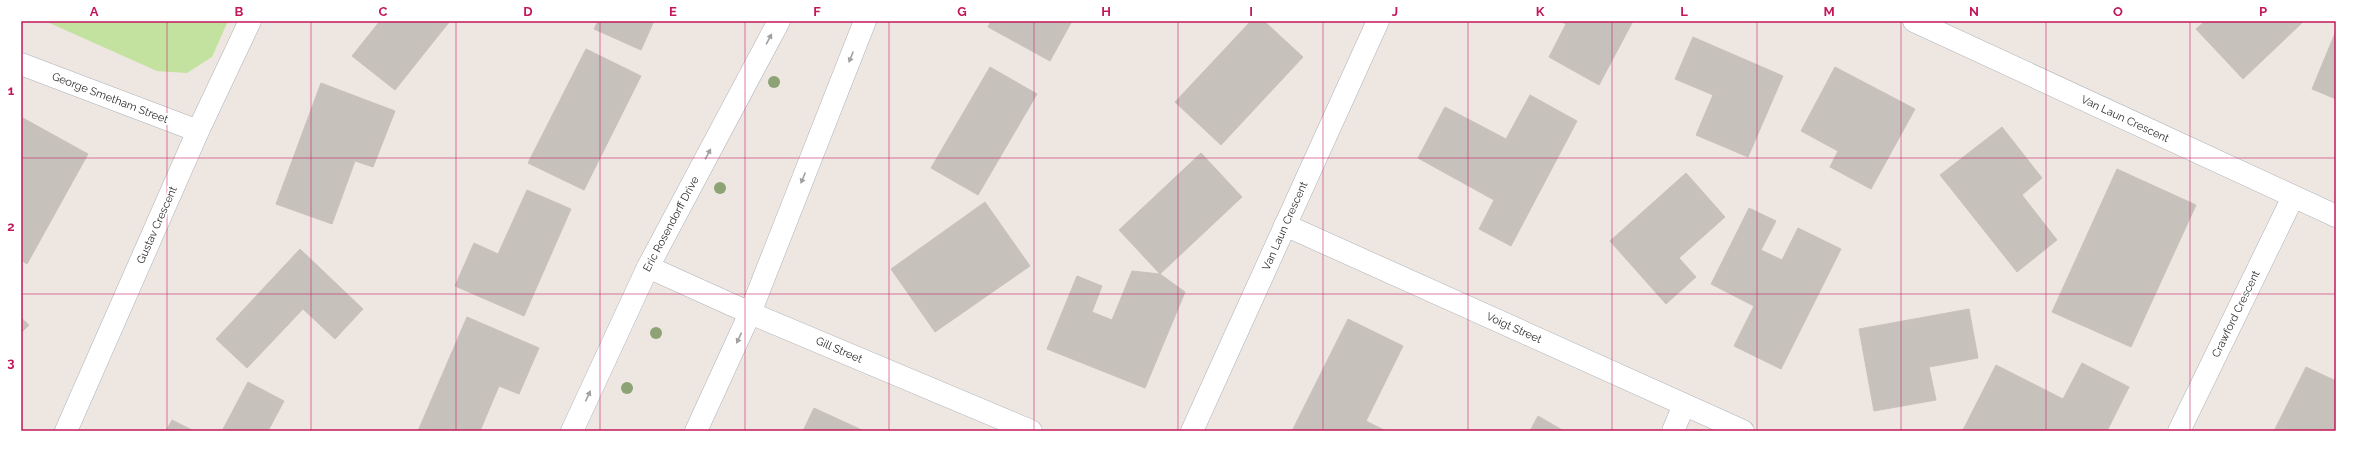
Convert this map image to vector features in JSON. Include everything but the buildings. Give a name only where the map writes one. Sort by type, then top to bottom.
[{"type":"street","name":"Gustav Crescent","points":[[66,431],[198,131],[250,21]]},
{"type":"street","name":"Eric Rosendorff Drive","points":[[572,431],[648,267],[779,21]]},
{"type":"street","points":[[696,431],[750,313],[866,21]]},
{"type":"street","name":"Van Laun Crescent","points":[[1192,431],[1378,21]]},
{"type":"street","name":"Van Laun Crescent","points":[[1914,21],[2336,216]]},
{"type":"street","name":"George Smetham Street","points":[[21,64],[198,131]]},
{"type":"street","name":"Crawford Crescent","points":[[2179,431],[2293,197]]},
{"type":"street","name":"Voigt Street","points":[[1286,225],[1743,431]]},
{"type":"street","name":"Gill Street","points":[[648,267],[750,313],[1031,431]]},
{"type":"street","points":[[1673,431],[1684,405]]},
{"type":"green space","points":[[45,21],[228,21],[212,57],[187,73],[157,71]]}]
